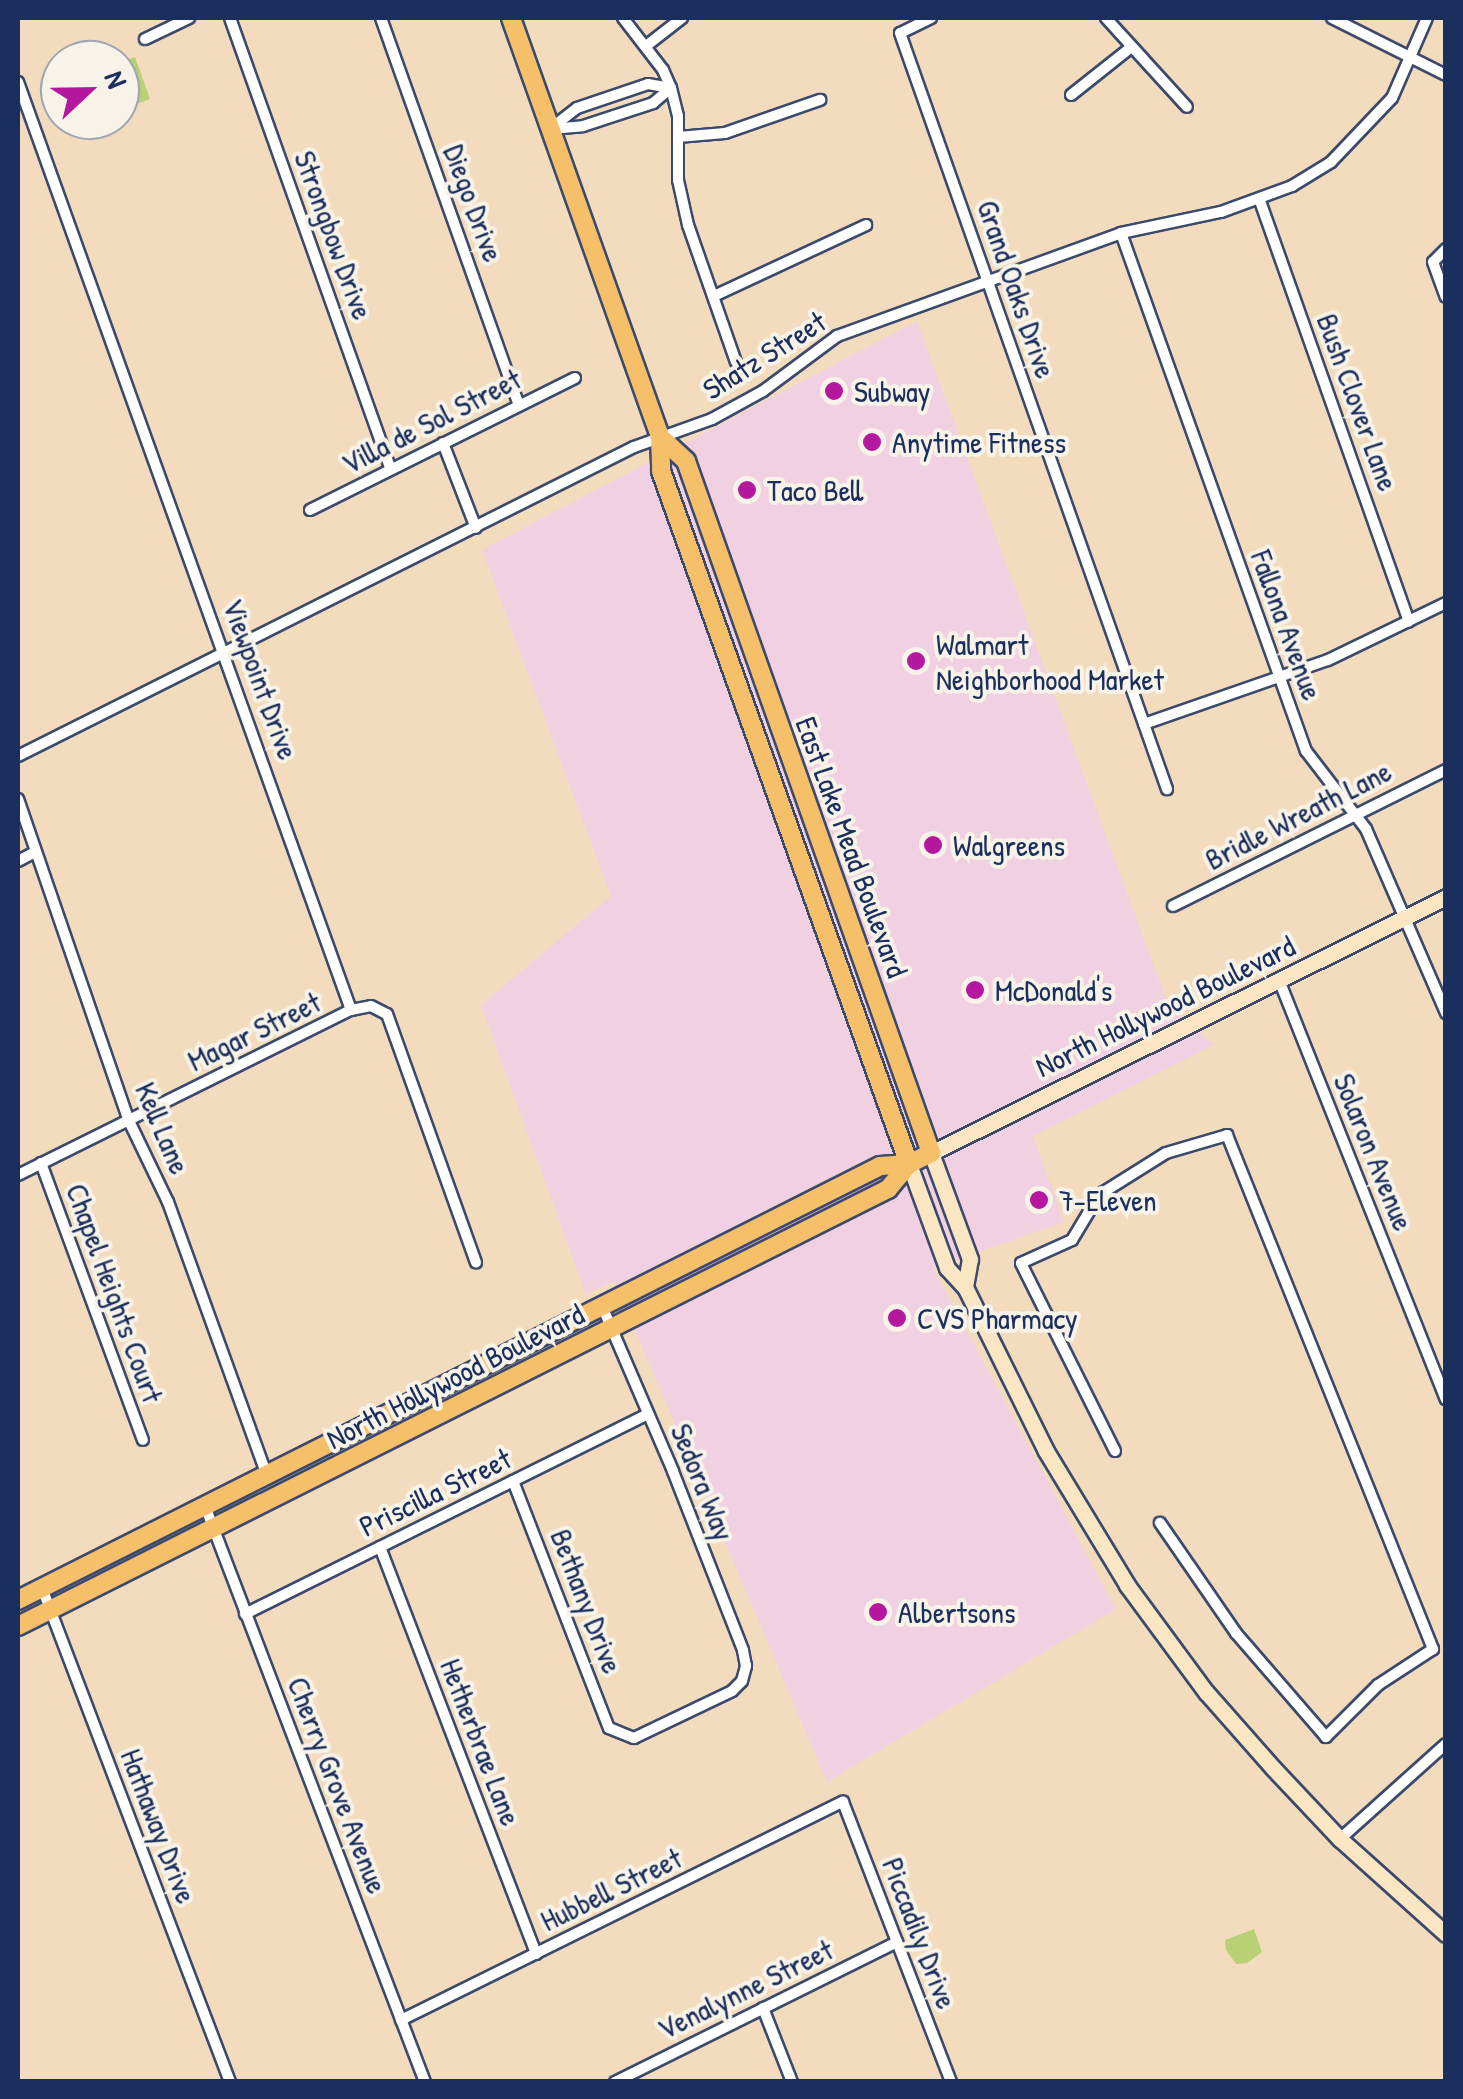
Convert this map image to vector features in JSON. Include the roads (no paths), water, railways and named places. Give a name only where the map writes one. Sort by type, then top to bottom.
[{"type":"main road","name":"East Lake Mead Boulevard","points":[[511,18],[660,437],[661,471],[947,1268],[966,1287],[1046,1451],[1127,1585],[1206,1692],[1340,1839],[1446,1934]]},
{"type":"main road","name":"East Lake Mead Boulevard","points":[[660,437],[686,461],[970,1259],[966,1287]]},
{"type":"main road","points":[[749,717],[760,720],[772,746],[793,761]]},
{"type":"main road","points":[[794,842],[807,851],[832,916],[854,934]]},
{"type":"main road","name":"North Hollywood Boulevard","points":[[18,1600],[880,1166],[909,1164],[1446,897]]},
{"type":"main road","name":"North Hollywood Boulevard","points":[[18,1626],[891,1187],[909,1164]]},
{"type":"main road","points":[[736,1238],[747,1260]]},
{"type":"street","points":[[145,39],[189,18]]},
{"type":"street","name":"Strongbow Drive","points":[[230,18],[391,470]]},
{"type":"street","name":"Diego Drive","points":[[381,18],[519,405]]},
{"type":"street","points":[[623,18],[646,46],[671,88],[678,137],[678,180],[688,225],[736,362]]},
{"type":"street","points":[[646,46],[682,18]]},
{"type":"street","name":"Grand Oaks Drive","points":[[931,18],[900,33],[1167,788]]},
{"type":"street","points":[[1106,18],[1187,107]]},
{"type":"street","points":[[1332,18],[1446,75]]},
{"type":"street","name":"Shatz Street","points":[[18,756],[660,437],[712,419],[763,391],[837,336],[1121,233],[1260,200],[1331,162],[1392,98],[1427,18]]},
{"type":"street","points":[[1071,96],[1130,48]]},
{"type":"street","name":"Viewpoint Drive","points":[[18,82],[352,1010]]},
{"type":"street","points":[[550,129],[577,108],[648,84],[671,88]]},
{"type":"street","points":[[550,129],[583,126],[653,103],[671,88]]},
{"type":"street","points":[[678,137],[725,132],[820,100]]},
{"type":"street","name":"Bush Clover Lane","points":[[1260,200],[1409,621]]},
{"type":"street","points":[[714,296],[866,225]]},
{"type":"street","name":"Fallona Avenue","points":[[1121,233],[1306,752],[1356,814],[1407,916],[1446,1014]]},
{"type":"street","points":[[1446,250],[1433,262],[1446,297]]},
{"type":"street","name":"Villa de Sol Street","points":[[310,510],[575,378]]},
{"type":"street","points":[[443,442],[476,528]]},
{"type":"street","points":[[1144,724],[1279,679],[1446,603]]},
{"type":"street","name":"Bridle Wreath Lane","points":[[1173,906],[1446,770]]},
{"type":"street","name":"Kell Lane","points":[[18,800],[129,1121],[168,1202],[267,1475]]},
{"type":"street","points":[[18,861],[35,852]]},
{"type":"street","name":"Solaron Avenue","points":[[1278,980],[1446,1399]]},
{"type":"street","points":[[352,1010],[370,1006],[387,1014],[476,1263]]},
{"type":"street","name":"Magar Street","points":[[18,1175],[352,1010]]},
{"type":"street","points":[[1115,1452],[1021,1263],[1072,1240],[1099,1194],[1166,1153],[1227,1135],[1434,1649],[1378,1685],[1326,1736],[1236,1633],[1160,1523]]},
{"type":"street","name":"Chapel Heights Court","points":[[41,1163],[143,1440]]},
{"type":"street","name":"Sedora Way","points":[[602,1306],[743,1650],[746,1666],[742,1680],[732,1691],[634,1738],[620,1734]]},
{"type":"street","name":"Priscilla Street","points":[[245,1614],[648,1414]]},
{"type":"street","name":"Bethany Drive","points":[[514,1481],[609,1728],[620,1734]]},
{"type":"street","name":"Cherry Grove Avenue","points":[[205,1506],[425,2082]]},
{"type":"street","name":"Hetherbrae Lane","points":[[380,1547],[536,1954]]},
{"type":"street","name":"Hathaway Drive","points":[[42,1588],[230,2082]]},
{"type":"street","points":[[1340,1839],[1446,1744]]},
{"type":"street","name":"Hubbell Street","points":[[402,2020],[843,1802]]},
{"type":"street","name":"Piccadily Drive","points":[[843,1802],[952,2082]]},
{"type":"street","name":"Venalynne Street","points":[[614,2082],[897,1942]]},
{"type":"street","points":[[763,2008],[792,2082]]},
{"type":"place","name":"Subway","points":[[834,391]]},
{"type":"place","name":"Anytime Fitness","points":[[872,442]]},
{"type":"place","name":"Taco Bell","points":[[747,490]]},
{"type":"place","name":"Walmart Neighborhood Market","points":[[916,661]]},
{"type":"place","name":"Walgreens","points":[[933,845]]},
{"type":"place","name":"McDonald's","points":[[975,990]]},
{"type":"place","name":"7-Eleven","points":[[1039,1200]]},
{"type":"place","name":"CVS Pharmacy","points":[[897,1318]]},
{"type":"place","name":"Albertsons","points":[[878,1612]]}]
